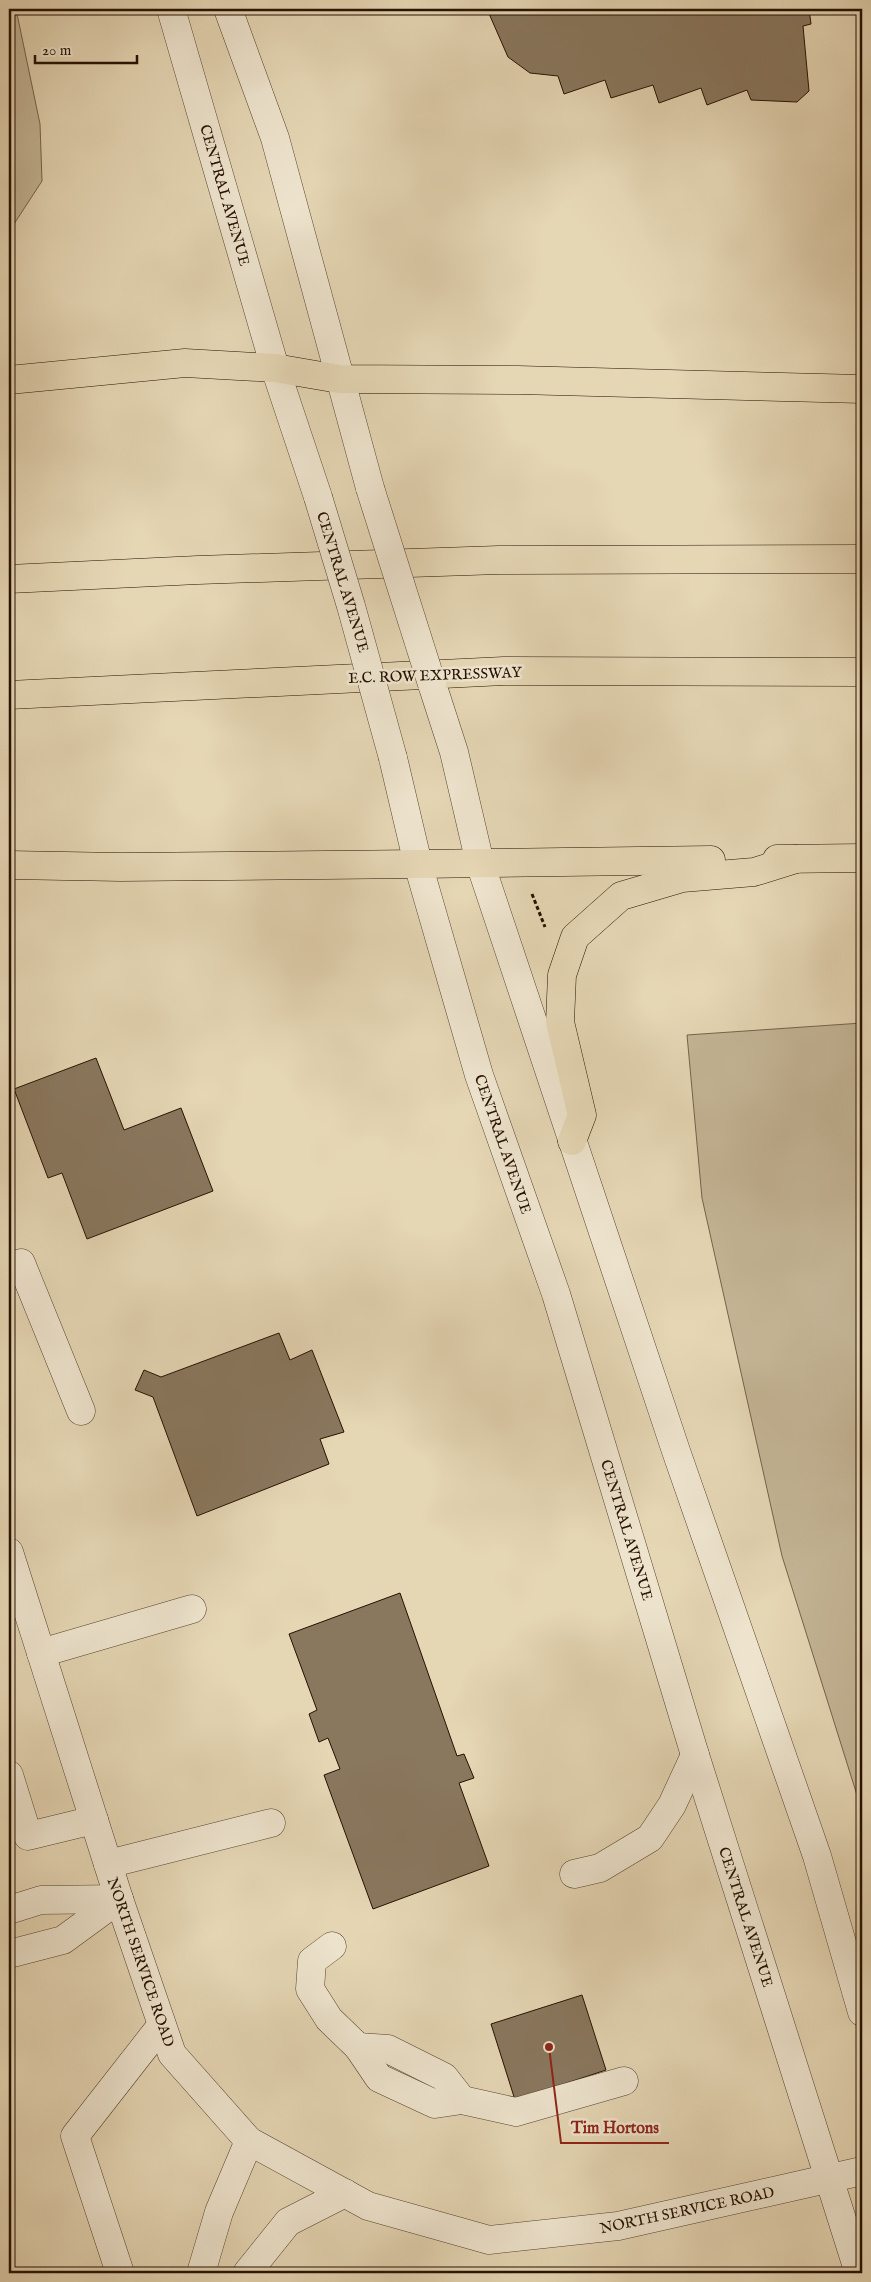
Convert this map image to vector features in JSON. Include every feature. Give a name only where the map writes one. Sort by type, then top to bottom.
[{"type":"main road","points":[[9,380],[185,363],[275,368],[339,379],[518,380],[862,389]]},
{"type":"main road","points":[[9,579],[198,570],[499,560],[862,559]]},
{"type":"main road","name":"E.C. ROW EXPRESSWAY","points":[[9,695],[504,671],[862,672]]},
{"type":"main road","points":[[9,865],[121,867],[862,858]]},
{"type":"main road","points":[[572,1141],[582,1114],[560,1022],[562,975],[574,937],[620,896],[682,878],[754,872],[796,859]]},
{"type":"street","name":"CENTRAL AVENUE","points":[[171,9],[275,368],[318,497],[351,606],[393,758],[418,864],[479,1075],[556,1294],[695,1755],[859,2273]]},
{"type":"street","points":[[228,9],[275,138],[370,488],[454,752],[480,863],[676,1451],[817,1856],[862,2012]]},
{"type":"street","points":[[9,1266],[21,1263],[81,1411]]},
{"type":"street","name":"NORTH SERVICE ROAD","points":[[9,1552],[119,1899],[172,2054],[249,2141],[368,2206],[489,2240],[618,2226],[829,2180],[862,2170]]},
{"type":"street","points":[[41,1653],[192,1609]]},
{"type":"street","points":[[574,1874],[600,1868],[650,1838],[672,1805],[695,1755]]},
{"type":"street","points":[[9,1775],[28,1836],[94,1820]]},
{"type":"street","points":[[108,1864],[271,1823]]},
{"type":"street","points":[[9,1910],[41,1900],[119,1899]]},
{"type":"street","points":[[9,1954],[63,1940],[119,1899]]},
{"type":"street","points":[[332,1946],[312,1961],[310,1989],[329,2019],[358,2047],[379,2078],[434,2104],[462,2100],[516,2112],[624,2080]]},
{"type":"street","points":[[120,2273],[75,2136],[161,2026]]},
{"type":"street","points":[[201,2273],[218,2212],[249,2141]]},
{"type":"street","points":[[247,2273],[288,2222],[345,2193]]},
{"type":"path","points":[[528,885],[546,929]]},
{"type":"shaded area","points":[[9,9],[16,9],[40,124],[42,181],[14,224],[9,227]]},
{"type":"shaded area","points":[[862,1023],[862,1811],[782,1556],[702,1198],[687,1035]]},
{"type":"building","points":[[487,9],[809,9],[811,24],[803,26],[809,91],[797,102],[751,100],[747,90],[707,105],[701,88],[659,103],[653,85],[611,98],[605,80],[564,94],[558,76],[530,73],[508,57]]},
{"type":"building","points":[[96,1058],[124,1130],[181,1108],[213,1191],[87,1239],[62,1173],[48,1178],[14,1089]]},
{"type":"building","points":[[279,1333],[290,1360],[312,1350],[344,1432],[320,1439],[329,1464],[197,1516],[153,1397],[135,1390],[144,1370],[161,1377]]},
{"type":"building","points":[[400,1593],[457,1756],[464,1754],[474,1778],[459,1783],[489,1866],[373,1909],[324,1775],[340,1769],[328,1738],[319,1742],[309,1714],[317,1710],[289,1634]]},
{"type":"building","points":[[582,1995],[606,2070],[515,2100],[491,2024]]},
{"type":"place","name":"Tim Hortons","points":[[549,2047]]}]
